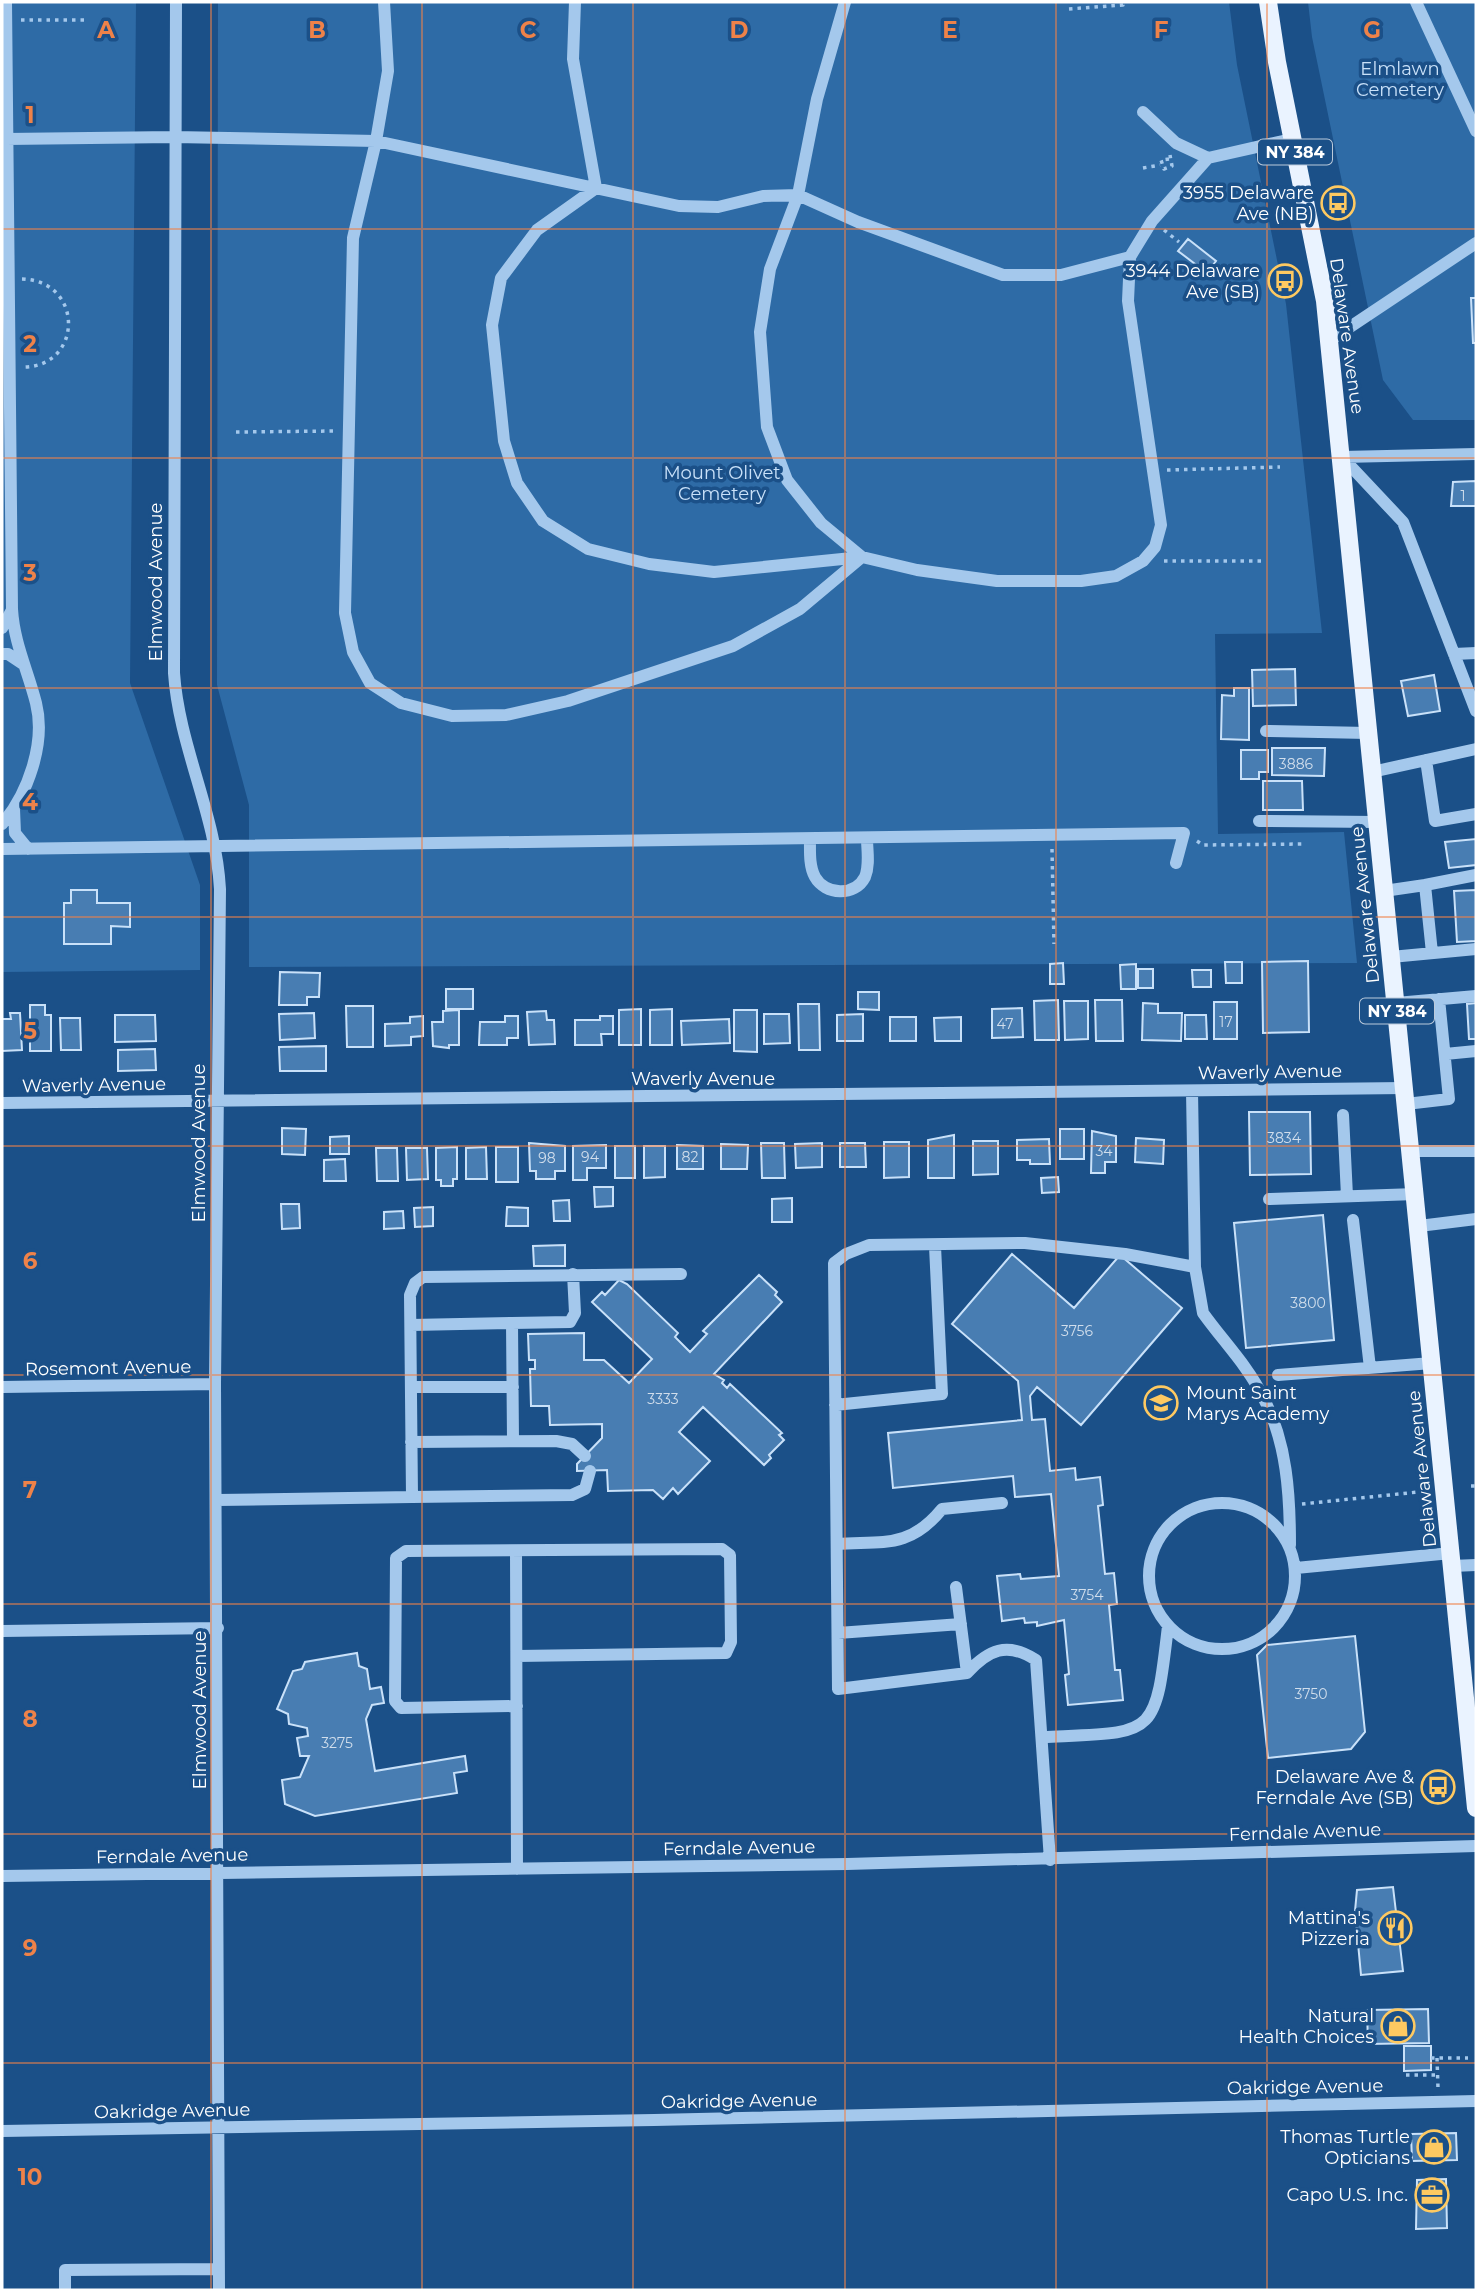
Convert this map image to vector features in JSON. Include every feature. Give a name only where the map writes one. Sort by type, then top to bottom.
[{"type":"main road","name":"Delaware Avenue","points":[[1268,2],[1325,302],[1476,1808]]},
{"type":"street","points":[[6,2],[5,215],[12,609],[14,637],[37,706],[37,750],[15,809],[15,833],[28,849]]},
{"type":"street","name":"Elmwood Avenue","points":[[176,2],[174,685],[184,737],[216,846],[220,889],[215,1384],[219,2290]]},
{"type":"street","points":[[384,2],[388,71],[376,141],[353,238],[345,613],[352,652],[370,683],[401,703],[452,716],[506,715],[568,701],[733,646],[800,609],[862,557]]},
{"type":"street","points":[[575,2],[573,60],[596,188]]},
{"type":"street","points":[[845,2],[817,99],[798,195],[770,269],[760,332],[767,427],[787,480],[821,523],[862,557]]},
{"type":"street","points":[[1416,2],[1476,131]]},
{"type":"street","points":[[1143,112],[1176,144],[1208,158]]},
{"type":"street","points":[[6,139],[174,137],[376,141],[679,206],[718,207],[763,197],[798,195],[858,222],[1003,275],[1061,275],[1130,257]]},
{"type":"street","points":[[596,188],[537,230],[501,278],[492,325],[504,441],[517,483],[543,521],[588,549],[649,564],[713,572],[862,557],[917,570],[998,581],[1081,581],[1116,576],[1143,561],[1155,547],[1161,525],[1128,301],[1130,257],[1152,221],[1208,158],[1292,139]]},
{"type":"street","points":[[1329,341],[1476,243]]},
{"type":"street","points":[[1342,457],[1476,454]]},
{"type":"street","points":[[1342,457],[1403,522],[1476,711]]},
{"type":"street","points":[[2,628],[12,609]]},
{"type":"street","points":[[2,653],[8,653],[23,664]]},
{"type":"street","points":[[1454,654],[1476,653]]},
{"type":"street","points":[[1266,731],[1368,733]]},
{"type":"street","points":[[1372,772],[1476,749]]},
{"type":"street","points":[[1426,760],[1435,821],[1476,814]]},
{"type":"street","points":[[2,824],[15,809]]},
{"type":"street","points":[[1259,821],[1377,822]]},
{"type":"street","points":[[2,849],[1184,833],[1176,863]]},
{"type":"street","points":[[810,838],[811,867],[816,879],[826,889],[841,891],[855,888],[864,878],[867,838]]},
{"type":"street","points":[[1384,891],[1476,875]]},
{"type":"street","points":[[1425,885],[1432,953]]},
{"type":"street","points":[[1391,957],[1476,949]]},
{"type":"street","points":[[1396,1003],[1476,996]]},
{"type":"street","points":[[1439,999],[1445,1055],[1476,1051]]},
{"type":"street","name":"Waverly Avenue","points":[[2,1103],[1192,1091],[1449,1099],[1445,1055]]},
{"type":"street","points":[[1192,1091],[1195,1267],[1203,1313],[1263,1396],[1275,1425],[1283,1451],[1290,1545],[1296,1568],[1295,1591],[1287,1612],[1272,1630],[1253,1643],[1231,1649],[1208,1648],[1186,1640],[1168,1626],[1154,1604],[1149,1579],[1152,1554],[1164,1531],[1183,1514],[1206,1504],[1232,1503],[1256,1510],[1277,1526],[1290,1545]]},
{"type":"street","points":[[1343,1115],[1347,1196]]},
{"type":"street","points":[[1411,1151],[1476,1151]]},
{"type":"street","points":[[1269,1199],[1416,1194]]},
{"type":"street","points":[[1419,1226],[1476,1219]]},
{"type":"street","points":[[1353,1220],[1370,1368]]},
{"type":"street","points":[[1049,1860],[1036,1660],[1024,1652],[999,1649],[984,1655],[967,1673],[838,1689],[834,1263],[846,1254],[869,1245],[1025,1243],[1125,1254],[1195,1267]]},
{"type":"street","points":[[835,1405],[942,1394],[935,1246]]},
{"type":"street","points":[[412,1497],[410,1295],[415,1283],[423,1277],[681,1274]]},
{"type":"street","points":[[411,1325],[570,1322],[575,1313],[573,1275]]},
{"type":"street","points":[[512,1324],[513,1441]]},
{"type":"street","points":[[1278,1375],[1432,1363]]},
{"type":"street","name":"Rosemont Avenue","points":[[2,1387],[215,1384]]},
{"type":"street","points":[[411,1387],[513,1387]]},
{"type":"street","points":[[411,1441],[556,1441],[572,1444],[584,1456]]},
{"type":"street","points":[[217,1500],[572,1495],[584,1489],[590,1471]]},
{"type":"street","points":[[837,1544],[905,1540],[929,1525],[942,1509],[1002,1503]]},
{"type":"street","points":[[517,1656],[726,1653],[732,1642],[730,1555],[722,1549],[405,1551],[396,1558],[396,1701],[401,1708],[517,1706]]},
{"type":"street","points":[[516,1551],[517,1869]]},
{"type":"street","points":[[1296,1568],[1452,1560],[1476,1565]]},
{"type":"street","points":[[956,1587],[967,1673]]},
{"type":"street","points":[[838,1633],[961,1624]]},
{"type":"street","points":[[1043,1737],[1109,1734],[1137,1729],[1153,1714],[1161,1684],[1168,1626]]},
{"type":"street","points":[[2,1631],[218,1628]]},
{"type":"street","name":"Ferndale Avenue","points":[[2,1876],[1049,1860],[1287,1849],[1476,1846]]},
{"type":"street","name":"Oakridge Avenue","points":[[2,2131],[1476,2101]]},
{"type":"street","points":[[65,2290],[65,2270],[219,2269]]},
{"type":"path","points":[[1069,9],[1123,5],[1123,2]]},
{"type":"path","points":[[5,20],[89,20]]},
{"type":"path","points":[[1143,168],[1160,165]]},
{"type":"path","points":[[8,278],[37,279],[58,292],[69,311],[68,337],[57,353],[40,366],[9,367]]},
{"type":"path","points":[[236,432],[349,431]]},
{"type":"path","points":[[1155,471],[1280,467]]},
{"type":"path","points":[[1143,561],[1263,561]]},
{"type":"path","points":[[1184,833],[1203,845],[1303,844]]},
{"type":"path","points":[[1052,835],[1054,944]]},
{"type":"path","points":[[1289,1505],[1418,1492]]},
{"type":"path","points":[[1431,2058],[1468,2058]]},
{"type":"path","points":[[1437,2058],[1438,2088]]},
{"type":"path","points":[[1406,2075],[1437,2075]]},
{"type":"green space","points":[[2,2],[136,2],[130,683],[200,885],[200,970],[2,972]]},
{"type":"green space","name":"Mount Olivet Cemetery","points":[[218,2],[1229,2],[1237,65],[1286,304],[1322,633],[1215,634],[1218,834],[1344,832],[1357,963],[249,967],[249,805],[217,685]]},
{"type":"green space","name":"Elmlawn Cemetery","points":[[1308,2],[1476,2],[1476,420],[1413,420],[1383,380],[1312,37]]},
{"type":"building","points":[[1188,239],[1216,261],[1207,273],[1178,251]]},
{"type":"building","points":[[1471,298],[1476,298],[1476,343],[1473,343]]},
{"type":"building","points":[[1476,481],[1476,506],[1451,506],[1453,482]]},
{"type":"building","points":[[1295,669],[1296,705],[1253,706],[1252,670]]},
{"type":"building","points":[[1434,675],[1440,711],[1408,716],[1401,681]]},
{"type":"building","points":[[1234,688],[1249,688],[1249,740],[1221,739],[1222,695],[1234,696]]},
{"type":"building","points":[[1272,748],[1325,748],[1324,776],[1272,775]]},
{"type":"building","points":[[1241,750],[1268,750],[1268,772],[1259,772],[1259,779],[1241,779]]},
{"type":"building","points":[[1263,781],[1302,781],[1303,810],[1263,810]]},
{"type":"building","points":[[1476,839],[1476,865],[1449,868],[1445,842]]},
{"type":"building","points":[[71,890],[97,890],[97,903],[130,903],[130,927],[111,926],[111,944],[64,944],[64,903],[71,903]]},
{"type":"building","points":[[1476,890],[1476,941],[1457,942],[1454,891]]},
{"type":"building","points":[[1308,961],[1309,1032],[1263,1033],[1262,962]]},
{"type":"building","points":[[1225,962],[1242,962],[1242,983],[1226,983]]},
{"type":"building","points":[[1063,963],[1064,984],[1050,984],[1050,964]]},
{"type":"building","points":[[1136,964],[1136,989],[1121,989],[1120,965]]},
{"type":"building","points":[[1138,969],[1153,969],[1153,988],[1138,988]]},
{"type":"building","points":[[1192,970],[1211,970],[1211,987],[1193,987]]},
{"type":"building","points":[[280,972],[320,973],[319,997],[307,997],[307,1005],[279,1005]]},
{"type":"building","points":[[446,989],[473,989],[473,1009],[446,1009]]},
{"type":"building","points":[[858,992],[879,992],[879,1010],[858,1009]]},
{"type":"building","points":[[1058,1000],[1059,1040],[1035,1040],[1034,1001]]},
{"type":"building","points":[[1095,1000],[1122,1000],[1123,1041],[1096,1041]]},
{"type":"building","points":[[1064,1001],[1088,1001],[1088,1039],[1065,1040]]},
{"type":"building","points":[[1214,1002],[1237,1002],[1237,1039],[1214,1039]]},
{"type":"building","points":[[1143,1003],[1158,1004],[1158,1013],[1182,1013],[1181,1041],[1142,1040]]},
{"type":"building","points":[[1476,1003],[1476,1039],[1469,1039],[1467,1004]]},
{"type":"building","points":[[798,1004],[819,1004],[820,1050],[799,1050]]},
{"type":"building","points":[[30,1005],[45,1005],[45,1015],[51,1015],[51,1051],[30,1051]]},
{"type":"building","points":[[346,1006],[373,1006],[373,1047],[347,1047]]},
{"type":"building","points":[[1022,1008],[1023,1037],[992,1038],[992,1009]]},
{"type":"building","points":[[641,1009],[641,1045],[619,1045],[619,1010]]},
{"type":"building","points":[[672,1009],[672,1045],[650,1045],[650,1010]]},
{"type":"building","points":[[459,1010],[459,1045],[449,1045],[449,1048],[433,1046],[432,1022],[443,1022],[443,1011]]},
{"type":"building","points":[[734,1010],[757,1010],[757,1052],[734,1051]]},
{"type":"building","points":[[546,1011],[547,1020],[554,1020],[555,1044],[529,1045],[527,1012]]},
{"type":"building","points":[[10,1013],[20,1013],[22,1050],[2,1051],[2,1019],[11,1019]]},
{"type":"building","points":[[314,1013],[315,1038],[280,1040],[279,1014]]},
{"type":"building","points":[[764,1014],[789,1014],[790,1043],[764,1044]]},
{"type":"building","points":[[863,1014],[863,1041],[837,1041],[837,1015]]},
{"type":"building","points":[[115,1015],[155,1015],[156,1041],[115,1042]]},
{"type":"building","points":[[1185,1015],[1206,1015],[1207,1039],[1185,1039]]},
{"type":"building","points":[[423,1016],[423,1036],[411,1037],[411,1045],[385,1046],[385,1024],[410,1023],[410,1017]]},
{"type":"building","points":[[505,1016],[518,1016],[518,1038],[507,1038],[507,1045],[479,1045],[480,1022],[505,1022]]},
{"type":"building","points":[[600,1016],[613,1016],[613,1034],[601,1034],[602,1045],[575,1045],[575,1020],[600,1020]]},
{"type":"building","points":[[890,1017],[916,1017],[916,1041],[890,1041]]},
{"type":"building","points":[[961,1017],[961,1041],[935,1041],[934,1018]]},
{"type":"building","points":[[60,1018],[80,1018],[81,1050],[61,1050]]},
{"type":"building","points":[[729,1019],[730,1043],[682,1045],[681,1021]]},
{"type":"building","points":[[326,1046],[326,1071],[280,1071],[279,1047]]},
{"type":"building","points":[[155,1049],[156,1070],[118,1071],[118,1050]]},
{"type":"building","points":[[1249,1112],[1310,1112],[1311,1174],[1250,1175]]},
{"type":"building","points":[[282,1128],[306,1129],[305,1155],[282,1154]]},
{"type":"building","points":[[1060,1129],[1084,1129],[1084,1159],[1060,1159]]},
{"type":"building","points":[[1092,1131],[1116,1136],[1116,1162],[1105,1162],[1105,1173],[1091,1173]]},
{"type":"building","points":[[954,1135],[954,1178],[928,1178],[928,1140]]},
{"type":"building","points":[[349,1136],[349,1154],[330,1154],[330,1137]]},
{"type":"building","points":[[1136,1138],[1164,1140],[1163,1164],[1135,1162]]},
{"type":"building","points":[[1049,1139],[1050,1164],[1030,1164],[1030,1160],[1017,1160],[1017,1140]]},
{"type":"building","points":[[973,1141],[998,1141],[998,1174],[973,1175]]},
{"type":"building","points":[[884,1142],[909,1142],[909,1177],[884,1178]]},
{"type":"building","points":[[529,1143],[565,1146],[565,1171],[555,1171],[555,1179],[536,1179],[536,1171],[530,1171]]},
{"type":"building","points":[[761,1143],[784,1143],[785,1178],[762,1178]]},
{"type":"building","points":[[822,1143],[822,1167],[796,1168],[795,1144]]},
{"type":"building","points":[[840,1143],[865,1143],[866,1167],[840,1167]]},
{"type":"building","points":[[721,1144],[748,1145],[747,1169],[721,1169]]},
{"type":"building","points":[[606,1145],[606,1168],[587,1168],[587,1180],[573,1180],[573,1146]]},
{"type":"building","points":[[677,1145],[703,1146],[703,1169],[677,1169]]},
{"type":"building","points":[[615,1146],[635,1146],[635,1178],[615,1178]]},
{"type":"building","points":[[644,1146],[665,1146],[665,1177],[644,1178]]},
{"type":"building","points":[[457,1147],[457,1179],[453,1179],[453,1186],[441,1186],[441,1180],[436,1180],[436,1148]]},
{"type":"building","points":[[486,1147],[487,1179],[466,1179],[466,1148]]},
{"type":"building","points":[[496,1147],[518,1147],[518,1182],[496,1182]]},
{"type":"building","points":[[376,1148],[397,1148],[398,1181],[377,1181]]},
{"type":"building","points":[[406,1148],[427,1148],[428,1179],[407,1180]]},
{"type":"building","points":[[345,1159],[346,1181],[324,1181],[324,1160]]},
{"type":"building","points":[[1058,1177],[1059,1192],[1042,1193],[1041,1178]]},
{"type":"building","points":[[594,1187],[613,1187],[613,1206],[595,1207]]},
{"type":"building","points":[[792,1198],[792,1222],[772,1222],[772,1199]]},
{"type":"building","points":[[569,1200],[570,1221],[554,1221],[553,1201]]},
{"type":"building","points":[[281,1204],[299,1204],[300,1228],[282,1229]]},
{"type":"building","points":[[433,1207],[433,1226],[415,1227],[414,1208]]},
{"type":"building","points":[[507,1207],[528,1208],[528,1226],[506,1226]]},
{"type":"building","points":[[403,1211],[404,1228],[384,1229],[384,1212]]},
{"type":"building","points":[[1323,1215],[1334,1340],[1246,1348],[1234,1223]]},
{"type":"building","points":[[565,1245],[565,1266],[534,1266],[533,1246]]},
{"type":"building","points":[[1012,1254],[1074,1308],[1120,1255],[1182,1308],[1081,1425],[1037,1387],[1030,1396],[1032,1420],[1045,1419],[1050,1471],[1075,1468],[1076,1480],[1100,1477],[1103,1505],[1098,1506],[1105,1574],[1114,1573],[1117,1604],[1109,1605],[1115,1670],[1120,1670],[1123,1700],[1068,1705],[1065,1675],[1069,1674],[1064,1620],[1037,1626],[1037,1622],[1025,1623],[1024,1618],[1002,1621],[997,1576],[1020,1574],[1021,1579],[1059,1576],[1051,1494],[1015,1497],[1013,1476],[893,1488],[888,1433],[1022,1420],[1018,1381],[952,1324]]},
{"type":"building","points":[[759,1275],[777,1292],[775,1295],[782,1302],[714,1374],[724,1380],[722,1383],[727,1388],[730,1384],[782,1433],[779,1435],[784,1440],[769,1455],[771,1458],[764,1465],[703,1407],[679,1432],[710,1461],[678,1494],[673,1488],[663,1499],[653,1490],[608,1491],[607,1470],[577,1471],[577,1464],[602,1438],[602,1424],[550,1425],[549,1406],[531,1406],[530,1369],[535,1369],[535,1360],[529,1360],[528,1334],[584,1333],[584,1360],[604,1360],[629,1383],[652,1359],[592,1302],[602,1292],[605,1295],[619,1280],[627,1284],[678,1333],[675,1337],[690,1352],[707,1334],[703,1331]]},
{"type":"building","points":[[1355,1636],[1365,1732],[1351,1749],[1268,1758],[1257,1655],[1267,1645]]},
{"type":"building","points":[[357,1653],[359,1666],[367,1669],[370,1689],[381,1687],[384,1703],[372,1705],[366,1719],[375,1771],[465,1756],[467,1771],[454,1773],[457,1793],[315,1816],[285,1804],[282,1780],[300,1777],[309,1756],[300,1756],[297,1738],[308,1736],[307,1728],[289,1724],[288,1714],[277,1709],[293,1671],[302,1669],[305,1662]]},
{"type":"building","points":[[1393,1887],[1403,1971],[1361,1975],[1355,1911],[1357,1890]]},
{"type":"building","name":"Natural Health Choices","points":[[1428,2009],[1429,2043],[1368,2044],[1367,2010]]},
{"type":"building","points":[[1404,2046],[1431,2046],[1431,2070],[1404,2071]]},
{"type":"building","name":"Thomas Turtle Opticians","points":[[1456,2133],[1457,2160],[1412,2161],[1411,2134]]},
{"type":"building","name":"Capo U.S. Inc.","points":[[1446,2179],[1447,2228],[1416,2229],[1417,2180]]},
{"type":"place","name":"3955 Delaware Ave (NB)","points":[[1338,203]]},
{"type":"place","name":"3944 Delaware Ave (SB)","points":[[1285,281]]},
{"type":"place","name":"Mount Saint Marys Academy","points":[[1161,1403]]},
{"type":"place","name":"Delaware Ave & Ferndale Ave (SB)","points":[[1438,1787]]},
{"type":"place","name":"Mattina's Pizzeria","points":[[1395,1928]]},
{"type":"place","name":"Natural Health Choices","points":[[1398,2026]]},
{"type":"place","name":"Thomas Turtle Opticians","points":[[1434,2147]]},
{"type":"place","name":"Capo U.S. Inc.","points":[[1432,2195]]}]
